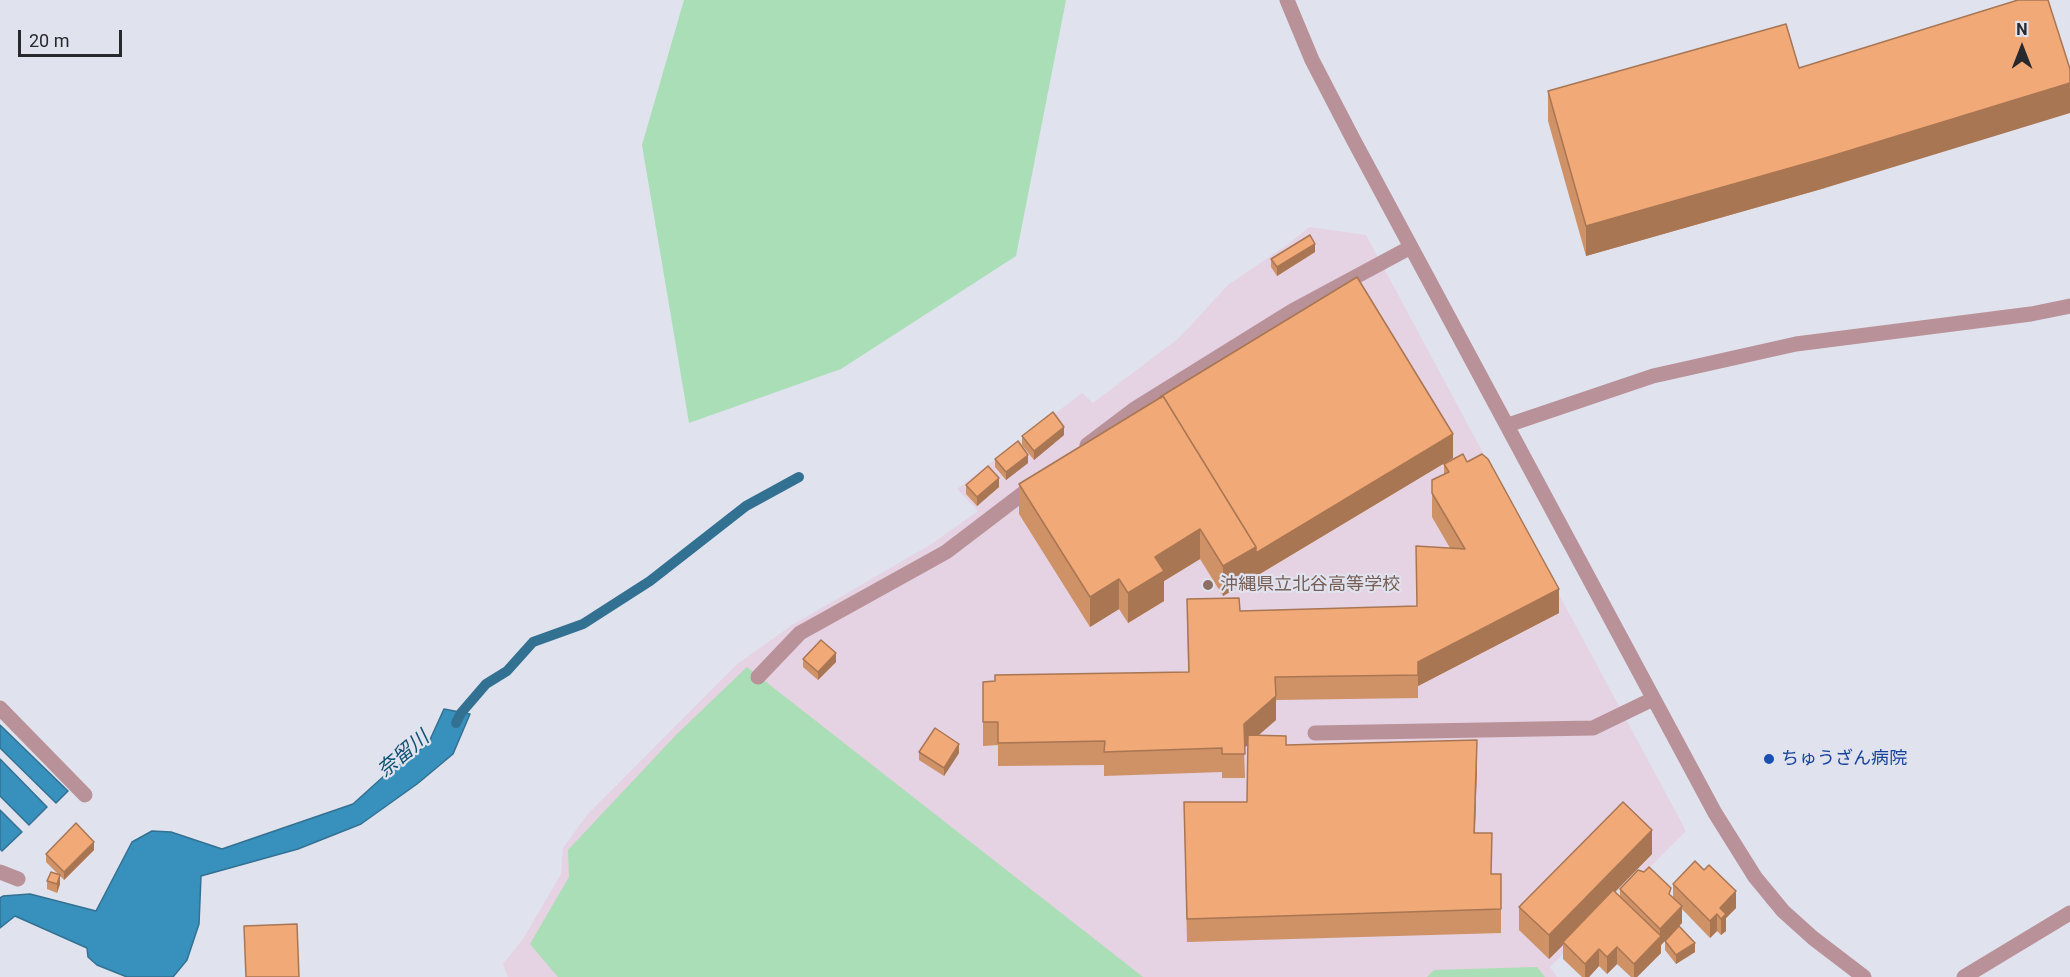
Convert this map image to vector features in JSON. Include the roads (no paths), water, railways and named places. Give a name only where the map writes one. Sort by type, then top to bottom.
[{"type":"street","points":[[1287,0],[1312,60],[1715,813],[1755,877],[1783,911],[1813,938],[1864,977]]},
{"type":"street","points":[[1079,451],[1136,408],[1273,323],[1411,247]]},
{"type":"street","points":[[1508,425],[1653,376],[1796,344],[2031,314],[2070,306]]},
{"type":"street","points":[[758,677],[800,633],[946,552],[1051,473]]},
{"type":"street","points":[[1315,733],[1593,728],[1653,699]]},
{"type":"street","points":[[0,708],[85,795]]},
{"type":"street","points":[[0,872],[18,879]]},
{"type":"street","points":[[1964,977],[2070,913]]},
{"type":"water","points":[[444,709],[470,714],[453,754],[417,784],[361,824],[298,849],[201,876],[199,924],[187,960],[173,977],[127,977],[97,965],[88,957],[87,948],[15,916],[0,928],[0,898],[3,896],[30,894],[96,911],[132,842],[152,831],[171,832],[222,849],[353,804],[384,776],[428,744]]},
{"type":"water","points":[[0,725],[68,791],[56,803],[0,748]]},
{"type":"water","points":[[0,759],[47,807],[29,825],[0,796]]},
{"type":"water","points":[[0,810],[22,832],[2,851],[0,849]]},
{"type":"waterway","name":"奈留川","points":[[456,723],[461,713],[486,684],[507,671],[533,642],[583,624],[650,581],[746,506],[799,477]]},
{"type":"place","name":"沖縄県立北谷高等学校","points":[[1208,585]]},
{"type":"place","name":"ちゅうざん病院","points":[[1769,759]]}]
